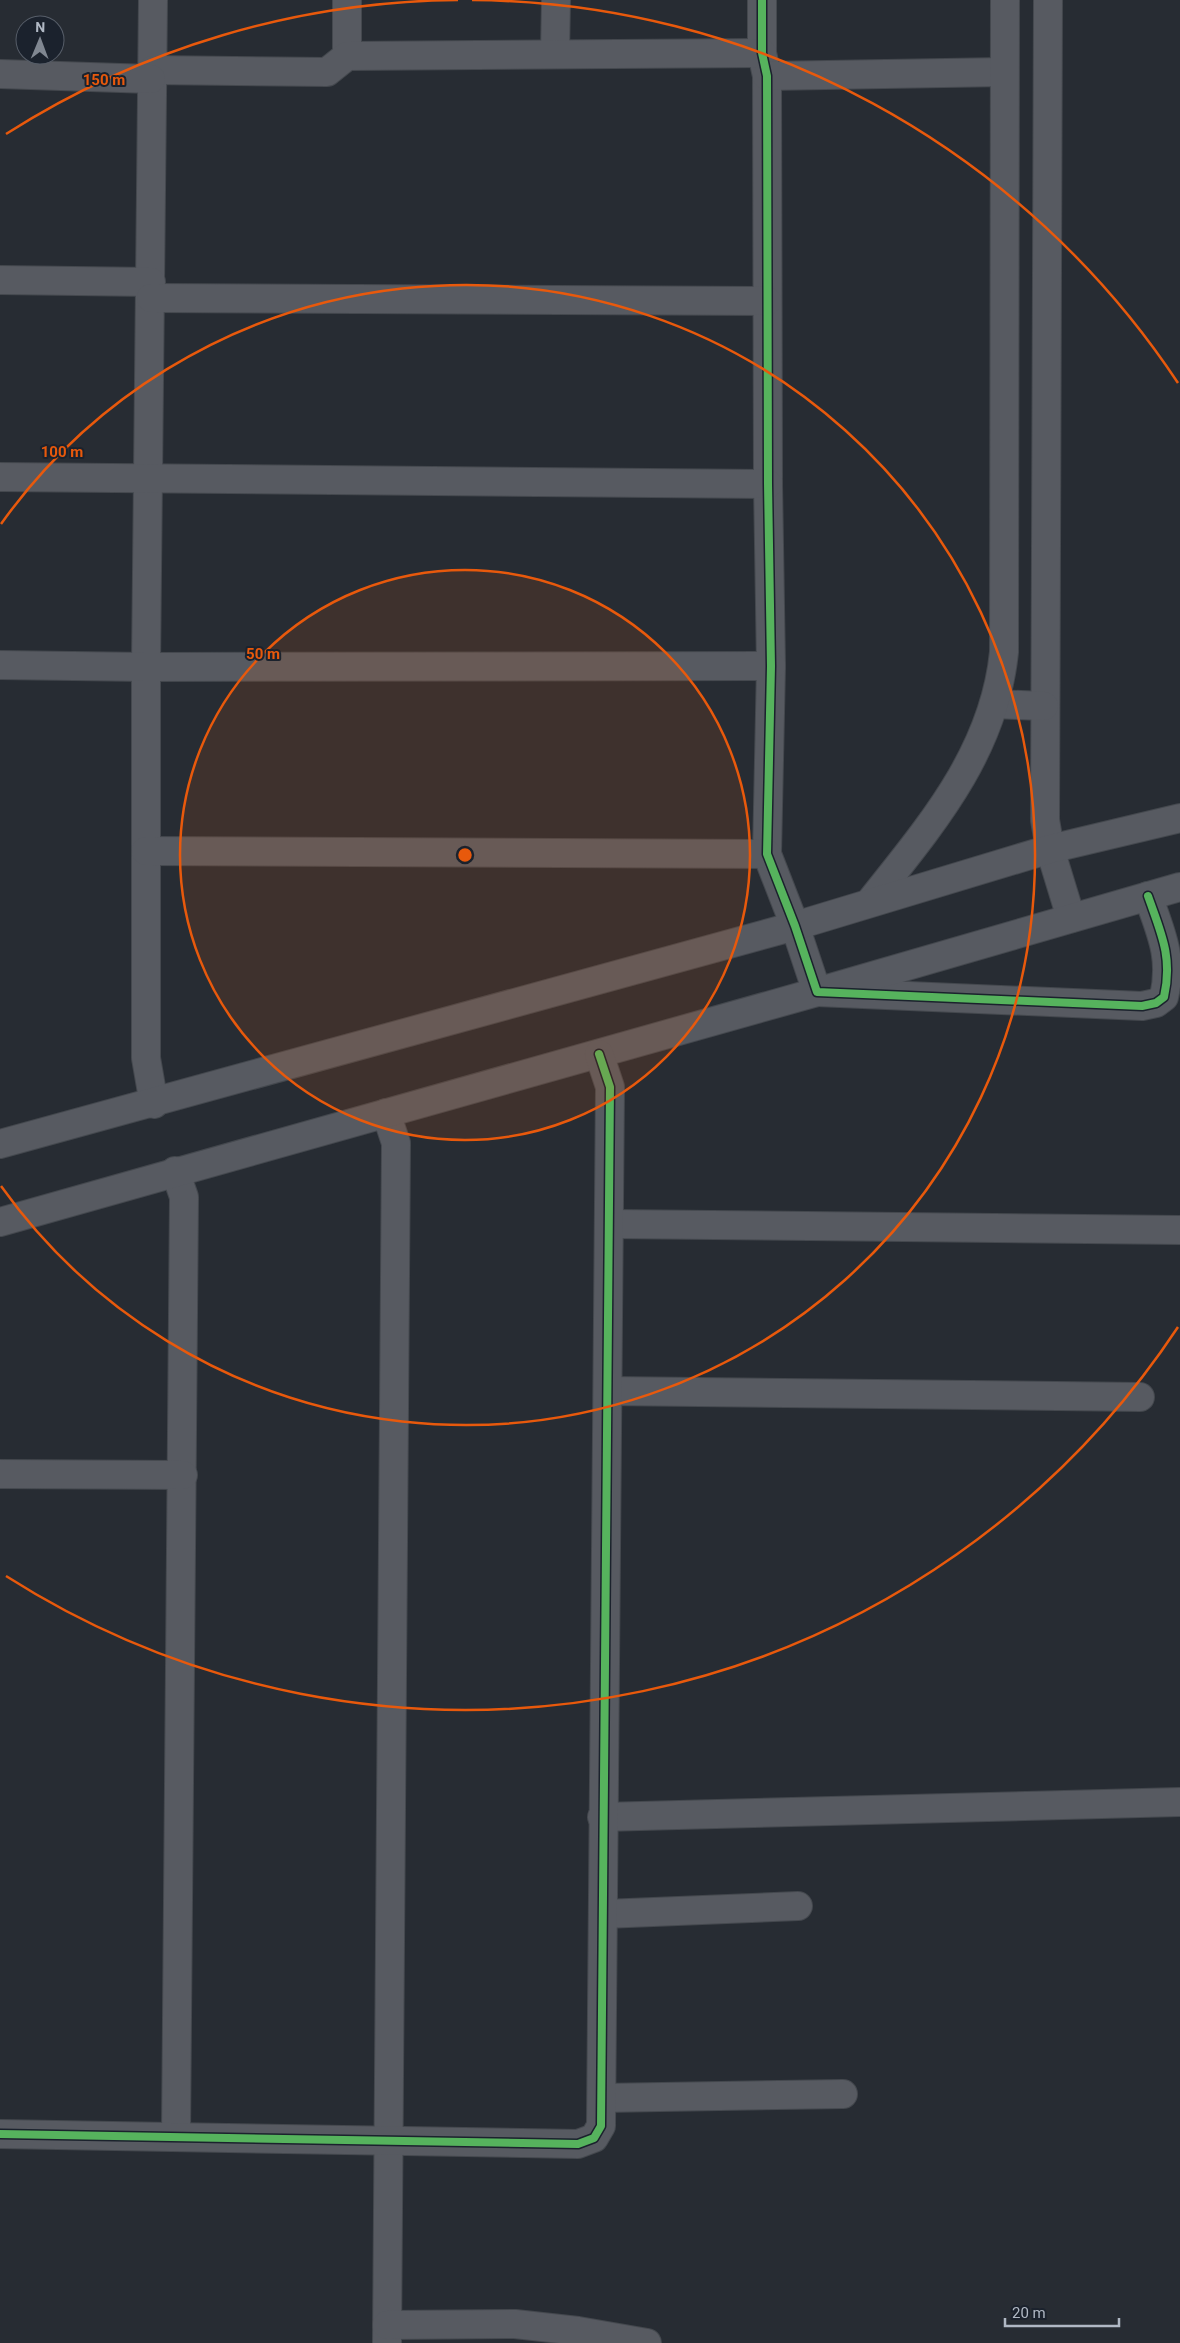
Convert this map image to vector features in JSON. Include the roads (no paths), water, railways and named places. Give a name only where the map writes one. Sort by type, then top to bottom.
[{"type":"street","points":[[153,0],[146,667],[146,1058],[154,1104]]},
{"type":"street","points":[[347,0],[347,56]]},
{"type":"street","points":[[555,54],[556,0]]},
{"type":"street","points":[[762,0],[765,65],[771,666],[767,854],[795,926],[817,992]]},
{"type":"street","points":[[870,902],[934,821],[978,749],[1001,679],[1004,652],[1005,0]]},
{"type":"street","points":[[1048,0],[1044,820],[1050,849],[1071,918]]},
{"type":"street","points":[[0,74],[152,75],[327,72],[347,56],[555,54],[765,65],[1004,72]]},
{"type":"street","points":[[0,280],[151,290],[767,301]]},
{"type":"street","points":[[0,476],[768,484]]},
{"type":"street","points":[[1003,480],[1047,481]]},
{"type":"street","points":[[0,665],[146,667],[771,666]]},
{"type":"street","points":[[994,704],[1044,706]]},
{"type":"street","points":[[0,1144],[154,1104],[795,926],[1050,849],[1180,818]]},
{"type":"street","points":[[146,850],[767,854]]},
{"type":"street","points":[[0,1222],[175,1171],[600,1054],[1180,887]]},
{"type":"street","points":[[817,992],[1142,1006],[1156,1003],[1164,997],[1169,966],[1164,940],[1148,896]]},
{"type":"street","points":[[0,2134],[578,2144],[594,2138],[601,2126],[604,1914],[602,1817],[610,1224],[610,1087],[600,1054]]},
{"type":"street","points":[[386,1113],[396,1143],[390,2140],[387,2334],[514,2324],[578,2331],[647,2343]]},
{"type":"street","points":[[175,1171],[184,1197],[176,2136]]},
{"type":"street","points":[[610,1224],[1179,1230]]},
{"type":"street","points":[[608,1392],[1140,1397]]},
{"type":"street","points":[[0,1474],[182,1475]]},
{"type":"street","points":[[602,1817],[1180,1802]]},
{"type":"street","points":[[604,1914],[798,1906]]},
{"type":"street","points":[[602,2098],[843,2094]]}]
